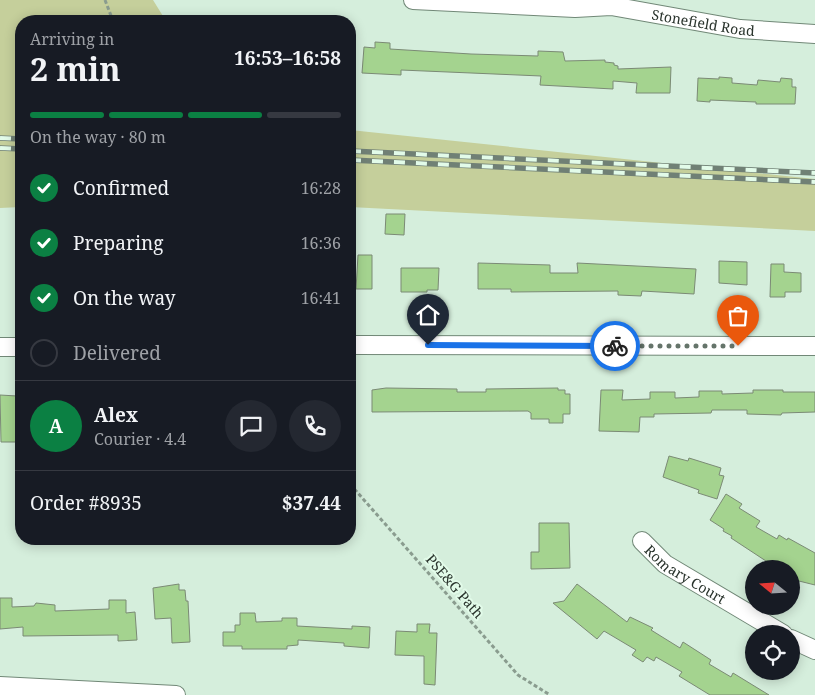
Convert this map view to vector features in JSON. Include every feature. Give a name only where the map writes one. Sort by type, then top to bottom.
[{"type":"street","name":"Stonefield Road","points":[[413,0],[575,8],[611,3],[731,28],[815,34]]},
{"type":"street","points":[[356,345],[815,346]]},
{"type":"street","points":[[0,347],[15,347]]},
{"type":"street","name":"Romary Court","points":[[642,541],[664,564],[768,625]]},
{"type":"street","points":[[800,643],[815,650]]},
{"type":"street","points":[[0,686],[176,695]]},
{"type":"path","points":[[105,0],[110,15]]},
{"type":"path","name":"PSE&G Path","points":[[356,491],[518,675],[550,695]]},
{"type":"green space","points":[[0,0],[153,0],[162,15],[15,15],[15,207],[0,208]]},
{"type":"green space","points":[[356,131],[815,179],[815,231],[356,207]]},
{"type":"building","points":[[375,42],[390,43],[390,49],[471,54],[538,56],[538,51],[563,52],[565,61],[605,60],[605,62],[614,63],[614,65],[618,66],[618,69],[671,67],[670,93],[636,93],[637,83],[613,81],[613,89],[540,85],[541,76],[401,70],[401,75],[362,73],[364,47],[375,48]]},
{"type":"building","points":[[719,77],[732,78],[732,83],[757,85],[758,80],[780,82],[781,78],[792,79],[792,87],[796,87],[795,104],[697,101],[698,78],[719,79]]},
{"type":"building","points":[[386,214],[405,214],[404,235],[385,234]]},
{"type":"building","points":[[358,255],[372,255],[372,289],[356,289]]},
{"type":"building","points":[[719,261],[747,262],[747,285],[719,283]]},
{"type":"building","points":[[478,263],[550,265],[550,273],[578,273],[577,263],[696,269],[694,294],[642,291],[641,296],[618,295],[618,291],[511,292],[511,289],[478,289]]},
{"type":"building","points":[[771,264],[784,264],[784,272],[801,273],[801,292],[785,292],[785,297],[770,297]]},
{"type":"building","points":[[401,268],[439,268],[438,290],[401,292]]},
{"type":"building","points":[[386,388],[457,389],[457,392],[486,392],[486,389],[558,388],[558,390],[565,390],[565,394],[570,394],[570,414],[563,414],[563,423],[549,423],[549,419],[531,419],[531,413],[528,411],[372,412],[372,390]]},
{"type":"building","points":[[601,390],[623,390],[622,400],[650,399],[650,392],[675,392],[675,398],[699,397],[699,391],[722,391],[722,394],[753,393],[753,390],[815,392],[815,412],[782,413],[781,415],[747,414],[747,410],[712,410],[711,413],[654,414],[654,417],[640,417],[639,432],[599,431]]},
{"type":"building","points":[[0,395],[15,396],[15,442],[1,442]]},
{"type":"building","points":[[669,456],[688,461],[689,458],[721,468],[719,475],[724,476],[717,499],[698,493],[699,490],[663,477]]},
{"type":"building","points":[[726,494],[742,504],[739,508],[760,521],[756,527],[777,539],[779,535],[787,540],[788,538],[815,553],[815,585],[800,581],[800,560],[764,560],[731,538],[732,536],[723,531],[724,529],[710,520]]},
{"type":"building","points":[[539,523],[569,523],[570,568],[531,569],[531,552],[539,552]]},
{"type":"building","points":[[179,584],[179,590],[185,590],[186,601],[188,601],[190,642],[172,643],[171,618],[155,619],[153,588]]},
{"type":"building","points":[[577,584],[627,622],[630,617],[653,628],[651,630],[680,648],[683,642],[711,660],[709,664],[731,677],[733,673],[769,695],[710,695],[679,676],[682,672],[656,657],[654,661],[647,657],[643,662],[632,655],[636,650],[604,631],[597,639],[553,603],[564,601]]},
{"type":"building","points":[[0,598],[12,598],[12,607],[34,606],[36,603],[55,605],[55,611],[109,609],[109,600],[126,600],[126,613],[135,612],[137,640],[118,641],[118,635],[23,636],[23,627],[0,629]]},
{"type":"building","points":[[240,613],[255,613],[256,622],[282,621],[282,618],[297,618],[297,626],[352,629],[352,626],[370,627],[369,648],[344,646],[344,643],[298,640],[298,645],[287,646],[287,649],[242,649],[242,646],[223,646],[223,632],[235,632],[235,625],[240,625]]},
{"type":"building","points":[[417,624],[430,624],[429,633],[437,633],[435,685],[424,684],[424,656],[395,655],[396,631],[417,632]]},
{"type":"railway","points":[[0,138],[15,139]]},
{"type":"railway","points":[[0,148],[15,149]]},
{"type":"railway","points":[[356,151],[815,173]]},
{"type":"railway","points":[[356,160],[815,182]]},
{"type":"way so far","points":[[615,346],[738,346]]},
{"type":"route","points":[[428,345],[615,346]]}]
